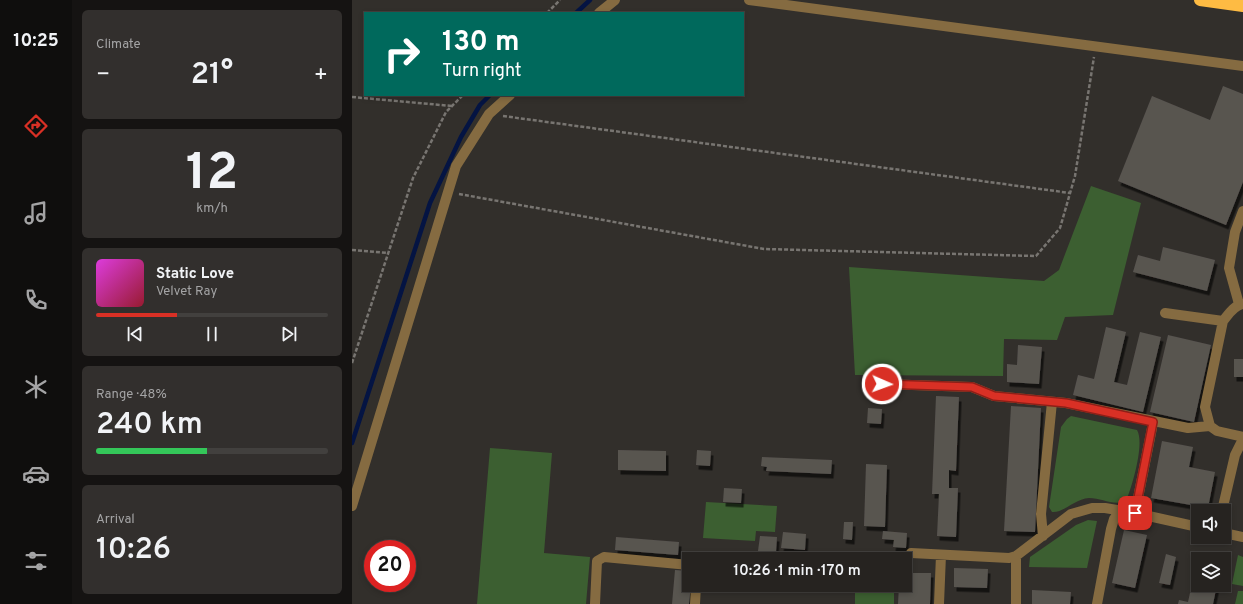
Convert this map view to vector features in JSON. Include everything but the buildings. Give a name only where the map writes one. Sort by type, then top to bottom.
[{"type":"highway","points":[[1200,0],[1243,6]]},
{"type":"street","points":[[600,12],[615,0]]},
{"type":"street","points":[[749,0],[783,3],[1243,66]]},
{"type":"street","points":[[352,506],[456,166],[489,114],[509,96]]},
{"type":"street","points":[[1210,426],[1205,407],[1223,322],[1229,312],[1241,304],[1229,268],[1235,232],[1243,210]]},
{"type":"street","points":[[1165,313],[1223,322]]},
{"type":"street","points":[[882,384],[972,387],[994,396],[1066,403],[1188,428],[1210,426],[1218,431],[1243,438],[1235,456],[1224,504]]},
{"type":"street","points":[[1043,536],[1041,514],[1052,402]]},
{"type":"street","points":[[1135,513],[1153,422]]},
{"type":"street","points":[[912,553],[1009,558],[1016,556],[1071,514],[1080,510],[1105,508],[1191,525]]},
{"type":"street","points":[[1097,604],[1111,529],[1114,520],[1120,511]]},
{"type":"street","points":[[1231,534],[1243,537]]},
{"type":"street","points":[[940,604],[941,555]]},
{"type":"street","points":[[595,604],[597,561],[604,556],[682,564]]},
{"type":"street","points":[[1016,556],[1016,604]]},
{"type":"street","points":[[695,604],[696,592]]},
{"type":"path","points":[[548,12],[560,0]]},
{"type":"path","points":[[447,192],[764,249],[1036,256],[1060,228],[1075,176],[1096,46]]},
{"type":"path","points":[[352,363],[413,178],[446,112],[462,96]]},
{"type":"path","points":[[352,97],[452,106]]},
{"type":"path","points":[[489,114],[1070,193]]},
{"type":"path","points":[[352,250],[388,253]]},
{"type":"green space","points":[[1091,186],[1141,203],[1113,315],[1065,317],[1057,340],[1004,339],[1003,376],[855,375],[849,267],[1044,281],[1059,270]]},
{"type":"green space","points":[[1071,416],[1137,430],[1140,445],[1139,454],[1126,501],[1117,503],[1089,498],[1056,512],[1052,512],[1049,507],[1061,427]]},
{"type":"green space","points":[[490,448],[552,453],[544,553],[590,557],[586,604],[477,604]]},
{"type":"green space","points":[[706,502],[777,506],[775,532],[756,531],[755,541],[703,538]]},
{"type":"green space","points":[[1088,520],[1097,521],[1087,568],[1029,567],[1030,557],[1076,525]]},
{"type":"green space","points":[[1238,555],[1243,557],[1243,586],[1232,584]]},
{"type":"green space","points":[[1238,591],[1243,591],[1243,604],[1235,604]]},
{"type":"green space","points":[[855,592],[894,592],[894,604],[855,604]]},
{"type":"waterway","points":[[577,12],[590,0]]},
{"type":"waterway","points":[[352,443],[430,203],[461,137],[480,105],[489,96]]},
{"type":"route","points":[[882,384],[972,387],[981,392],[994,396],[1066,403],[1153,422],[1135,513]]}]
